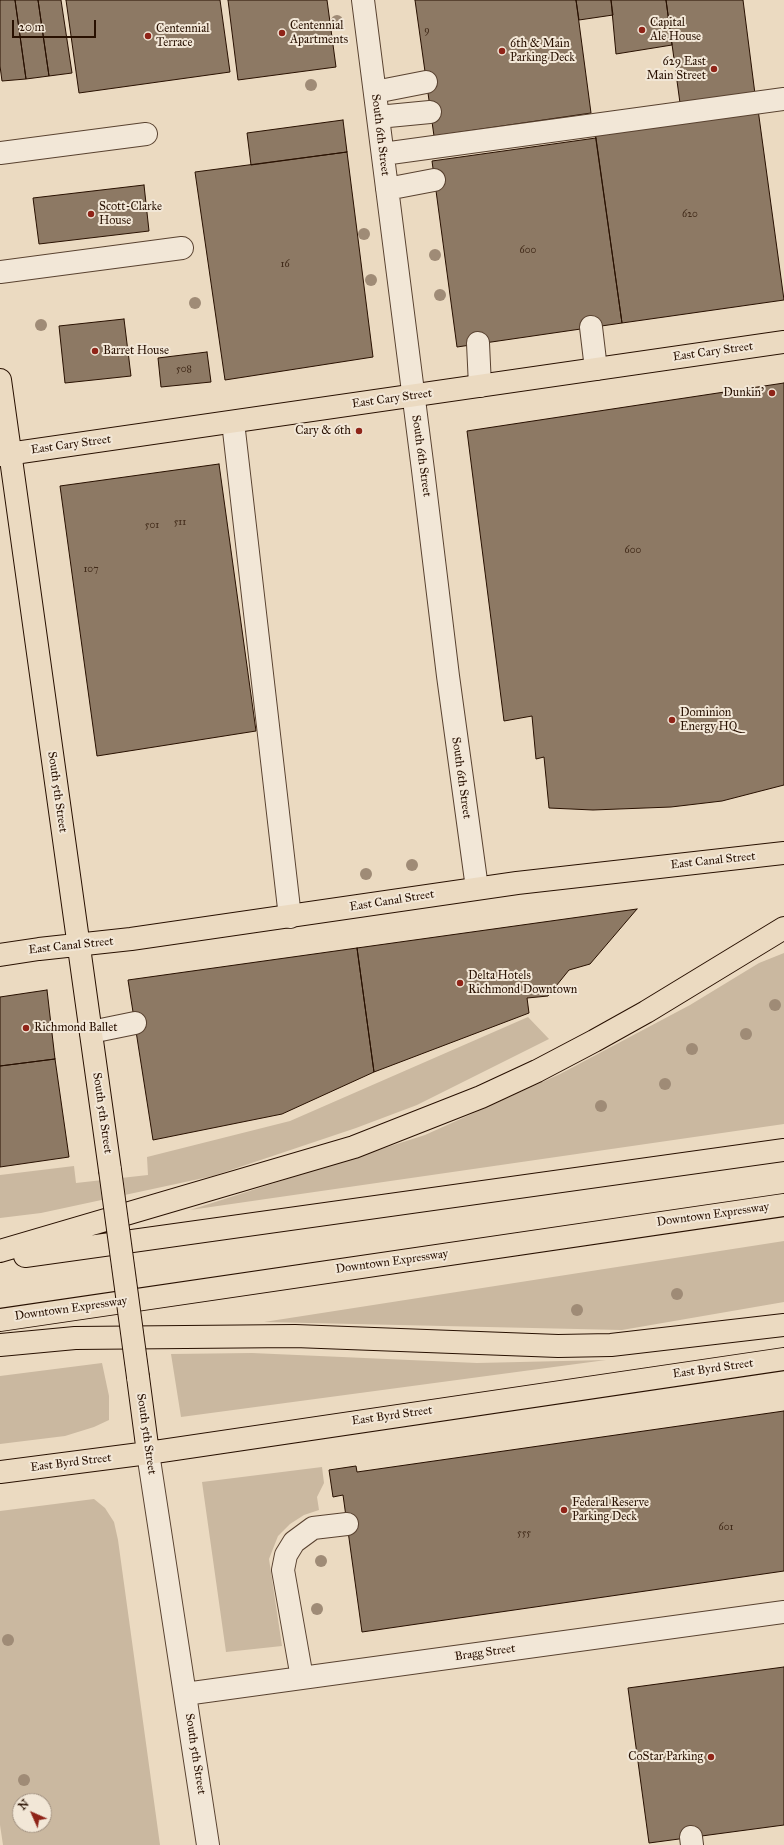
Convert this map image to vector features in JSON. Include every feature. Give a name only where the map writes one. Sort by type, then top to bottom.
[{"type":"main road","name":"East Cary Street","points":[[5,454],[784,342]]},
{"type":"main road","name":"South 5th Street","points":[[0,380],[5,454],[91,1032],[148,1453]]},
{"type":"main road","name":"East Canal Street","points":[[0,955],[109,942],[290,917],[477,888],[784,853]]},
{"type":"main road","points":[[0,1252],[361,1144],[481,1097],[537,1071],[639,1016],[784,928]]},
{"type":"main road","points":[[724,965],[784,943]]},
{"type":"main road","points":[[0,1259],[784,1150]]},
{"type":"main road","name":"Downtown Expressway","points":[[0,1320],[784,1205]]},
{"type":"main road","points":[[0,1345],[75,1338],[295,1336],[551,1346],[611,1345],[784,1325]]},
{"type":"main road","name":"East Byrd Street","points":[[0,1472],[148,1453],[784,1359]]},
{"type":"street","name":"South 6th Street","points":[[363,0],[449,684],[477,888]]},
{"type":"street","points":[[375,92],[426,82]]},
{"type":"street","points":[[383,154],[784,99]]},
{"type":"street","points":[[378,117],[430,112]]},
{"type":"street","points":[[0,153],[146,134]]},
{"type":"street","points":[[387,189],[434,180]]},
{"type":"street","points":[[0,272],[182,248]]},
{"type":"street","points":[[591,327],[596,369]]},
{"type":"street","points":[[478,343],[480,386]]},
{"type":"street","points":[[233,422],[290,917]]},
{"type":"street","points":[[91,1032],[135,1024]]},
{"type":"street","name":"South 5th Street","points":[[148,1453],[208,1845]]},
{"type":"street","points":[[302,1678],[283,1570],[286,1556],[294,1542],[313,1528],[347,1524]]},
{"type":"street","name":"Bragg Street","points":[[185,1694],[784,1612]]},
{"type":"shaded area","points":[[784,953],[784,1124],[190,1210],[425,1135],[560,1074],[690,1005],[759,963]]},
{"type":"shaded area","points":[[528,1017],[549,1039],[417,1105],[356,1128],[213,1176],[41,1213],[0,1218],[0,1175],[74,1166],[76,1183],[148,1175],[147,1157],[290,1121]]},
{"type":"shaded area","points":[[784,1241],[784,1302],[622,1330],[264,1322]]},
{"type":"shaded area","points":[[252,1353],[477,1363],[606,1360],[181,1417],[171,1354]]},
{"type":"shaded area","points":[[102,1363],[109,1396],[109,1420],[94,1427],[65,1436],[0,1444],[0,1376]]},
{"type":"shaded area","points":[[322,1467],[324,1483],[317,1497],[319,1510],[304,1515],[290,1524],[278,1536],[269,1559],[282,1646],[226,1652],[202,1482]]},
{"type":"shaded area","points":[[94,1499],[105,1508],[114,1522],[118,1540],[160,1845],[3,1845],[0,1825],[0,1511]]},
{"type":"building","points":[[0,0],[15,0],[26,79],[2,81],[0,66]]},
{"type":"building","points":[[15,0],[38,0],[49,76],[26,79]]},
{"type":"building","points":[[38,0],[61,0],[72,73],[49,76]]},
{"type":"building","name":"Centennial Terrace","points":[[66,0],[220,0],[230,72],[79,93]]},
{"type":"building","name":"Centennial Apartments","points":[[228,0],[327,0],[336,67],[238,80]]},
{"type":"building","name":"6th & Main Parking Deck","points":[[415,0],[576,0],[591,113],[434,136]]},
{"type":"building","points":[[576,0],[611,0],[613,15],[579,20]]},
{"type":"building","name":"Capital Ale House","points":[[611,0],[666,0],[672,45],[616,54]]},
{"type":"building","name":"629 East Main Street","points":[[666,0],[743,0],[755,94],[680,103]]},
{"type":"building","points":[[757,102],[784,300],[622,323],[594,126]]},
{"type":"building","points":[[343,120],[347,152],[251,165],[247,133]]},
{"type":"building","points":[[596,138],[622,323],[457,347],[432,161]]},
{"type":"building","points":[[347,152],[373,357],[225,380],[195,172]]},
{"type":"building","name":"Scott-Clarke House","points":[[144,185],[149,231],[39,244],[33,198]]},
{"type":"building","name":"Barret House","points":[[124,319],[131,376],[65,383],[59,326]]},
{"type":"building","points":[[207,352],[211,382],[161,387],[158,358]]},
{"type":"building","points":[[784,383],[784,785],[722,801],[671,807],[593,810],[549,808],[544,757],[536,759],[532,716],[504,721],[467,431]]},
{"type":"building","points":[[219,464],[256,731],[97,756],[60,486]]},
{"type":"building","name":"Delta Hotels Richmond Downtown","points":[[637,909],[590,964],[569,970],[548,996],[527,998],[529,1013],[374,1072],[357,948]]},
{"type":"building","points":[[357,948],[374,1072],[282,1114],[153,1140],[128,980]]},
{"type":"building","name":"Richmond Ballet","points":[[47,990],[55,1059],[0,1066],[0,997]]},
{"type":"building","points":[[55,1059],[69,1157],[0,1167],[0,1066]]},
{"type":"building","name":"Federal Reserve Parking Deck","points":[[784,1411],[784,1571],[362,1632],[343,1495],[333,1497],[329,1470],[356,1466],[357,1472]]},
{"type":"building","name":"CoStar Parking","points":[[784,1667],[784,1825],[649,1843],[628,1688]]},
{"type":"place","name":"Capital Ale House","points":[[642,30]]},
{"type":"place","name":"Centennial Apartments","points":[[282,33]]},
{"type":"place","name":"Centennial Terrace","points":[[148,36]]},
{"type":"place","name":"6th & Main Parking Deck","points":[[502,51]]},
{"type":"place","name":"629 East Main Street","points":[[714,69]]},
{"type":"place","name":"Scott-Clarke House","points":[[91,214]]},
{"type":"place","name":"Barret House","points":[[95,351]]},
{"type":"place","name":"Dunkin'","points":[[772,393]]},
{"type":"place","name":"Cary & 6th","points":[[359,431]]},
{"type":"place","name":"Dominion Energy HQ","points":[[672,720]]},
{"type":"place","name":"Delta Hotels Richmond Downtown","points":[[460,983]]},
{"type":"place","name":"Richmond Ballet","points":[[26,1028]]},
{"type":"place","name":"Federal Reserve Parking Deck","points":[[564,1510]]},
{"type":"place","name":"CoStar Parking","points":[[711,1757]]}]
